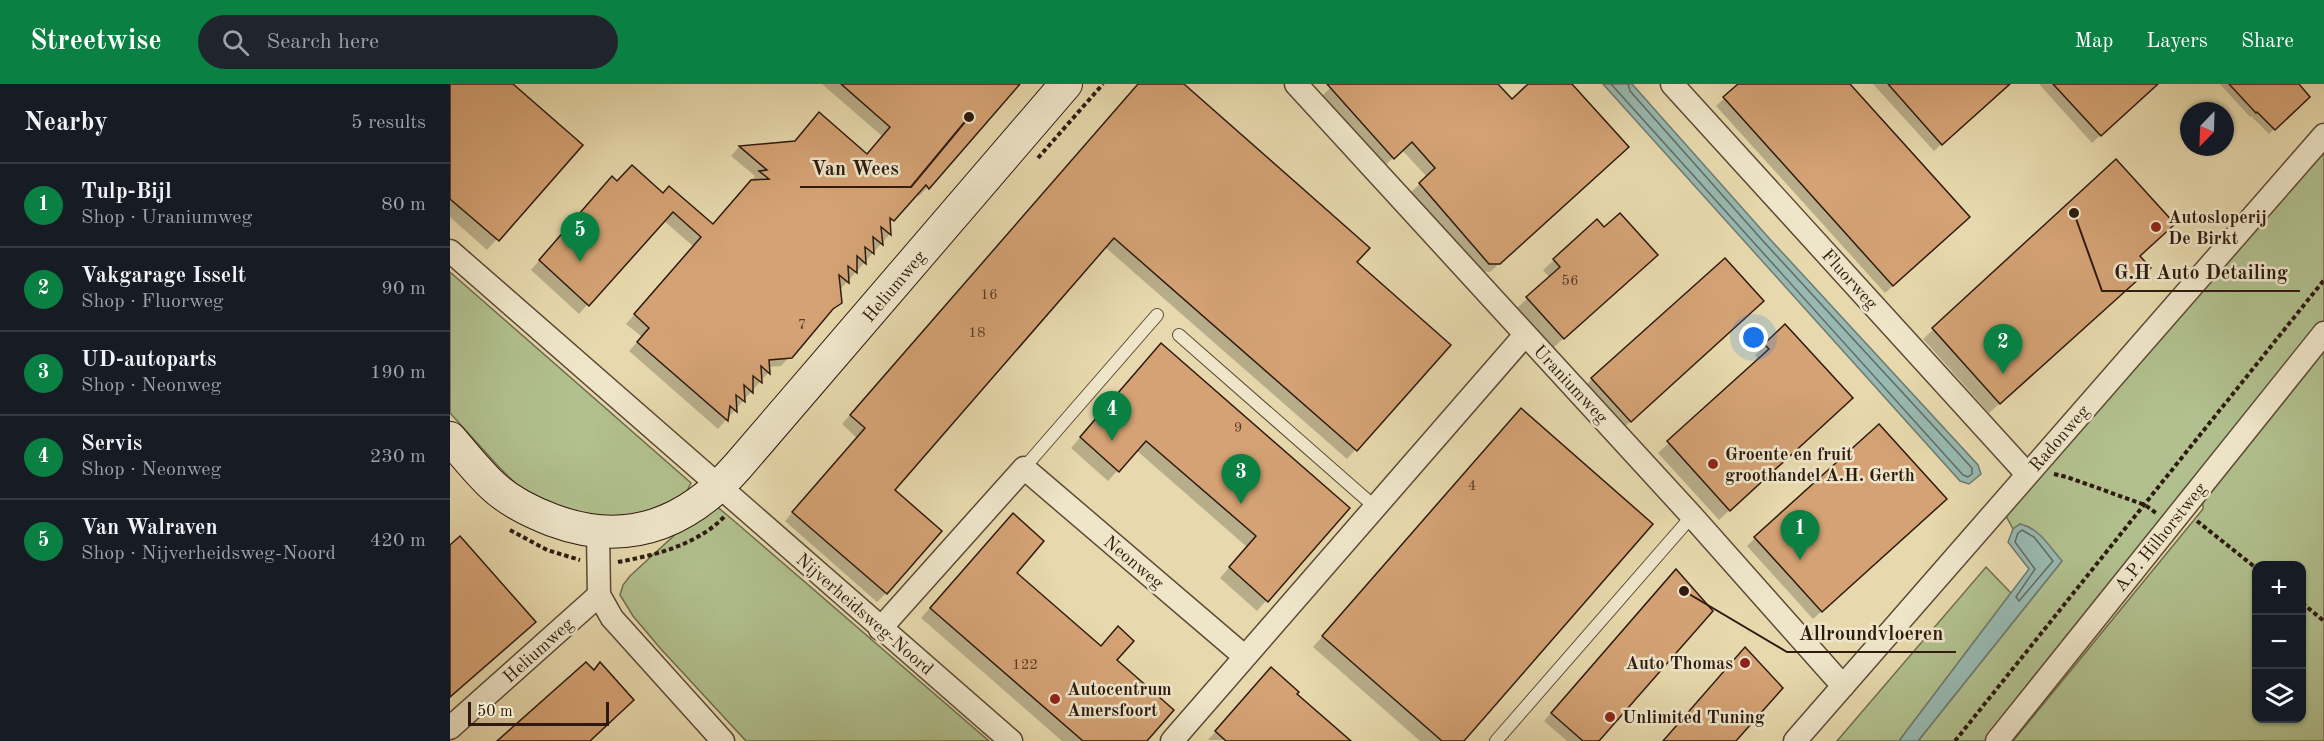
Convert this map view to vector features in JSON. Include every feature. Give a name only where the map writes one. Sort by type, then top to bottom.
[{"type":"street","name":"Heliumweg","points":[[721,486],[1066,84]]},
{"type":"street","name":"Uraniumweg","points":[[1296,84],[1692,516],[1843,686]]},
{"type":"street","name":"Fluorweg","points":[[1672,84],[2027,474]]},
{"type":"street","name":"Radonweg","points":[[1795,741],[2324,135]]},
{"type":"street","name":"Nijverheidsweg-Noord","points":[[450,251],[721,486],[880,629],[1011,741]]},
{"type":"street","name":"A.P. Hilhorstweg","points":[[1997,741],[2324,333]]},
{"type":"street","points":[[1172,741],[1525,335]]},
{"type":"street","points":[[450,438],[494,487],[516,503],[537,515],[570,527],[598,532],[627,532],[646,529],[697,506],[721,486]]},
{"type":"street","points":[[880,629],[1024,468]]},
{"type":"street","name":"Neonweg","points":[[1024,468],[1244,656]]},
{"type":"street","points":[[598,532],[600,596],[612,618],[723,741]]},
{"type":"street","name":"Heliumweg","points":[[450,728],[600,596]]},
{"type":"lane","points":[[1024,468],[1157,315]]},
{"type":"lane","points":[[1179,335],[1375,507]]},
{"type":"lane","points":[[1496,741],[1692,516]]},
{"type":"path","points":[[1955,741],[2324,280]]},
{"type":"path","points":[[2027,474],[2039,471],[2067,477],[2145,505],[2167,522],[2176,516],[2252,565]]},
{"type":"path","points":[[2306,607],[2324,621]]},
{"type":"green space","points":[[2324,148],[2324,327],[1993,741],[1918,741],[2062,561],[2020,524],[2013,529],[2005,514]]},
{"type":"green space","points":[[450,272],[691,483],[685,495],[640,514],[596,517],[541,503],[518,486],[450,413]]},
{"type":"green space","points":[[2324,344],[2324,741],[2013,741],[2203,509],[2203,493]]},
{"type":"green space","points":[[715,505],[989,741],[746,741],[660,648],[633,616],[620,595],[623,585],[630,576],[703,509]]},
{"type":"green space","points":[[1986,567],[2011,593],[1899,741],[1837,741]]},
{"type":"water","points":[[1603,84],[1632,84],[1768,237],[1978,465],[1981,474],[1969,484],[1960,481]]},
{"type":"water","points":[[2020,524],[2038,534],[2062,561],[1918,741],[1899,741],[2029,569],[2008,542],[2013,529]]},
{"type":"building","points":[[450,84],[513,84],[583,145],[499,241],[450,199]]},
{"type":"building","points":[[841,84],[1020,84],[929,189],[926,185],[894,221],[890,218],[891,235],[881,227],[883,245],[873,237],[874,254],[865,247],[866,264],[857,256],[857,273],[848,266],[849,283],[839,275],[842,303],[833,309],[792,358],[769,360],[770,374],[761,366],[762,383],[753,376],[753,393],[744,385],[745,402],[736,395],[737,412],[730,406],[728,421],[637,342],[649,328],[634,314],[701,237],[673,212],[589,306],[539,260],[612,176],[617,181],[632,165],[663,193],[669,186],[713,224],[751,180],[769,179],[759,171],[767,170],[739,146],[795,141],[819,112],[867,154],[890,127]]},
{"type":"building","points":[[1138,84],[1184,84],[1370,248],[1357,262],[1451,345],[1357,451],[1114,238],[895,490],[942,531],[887,594],[792,512],[865,428],[850,415]]},
{"type":"building","points":[[1327,84],[1498,84],[1512,99],[1528,84],[1572,84],[1629,147],[1500,264],[1489,264],[1419,183],[1435,168],[1412,142],[1394,159]]},
{"type":"building","points":[[1738,84],[1850,84],[1970,217],[1893,286],[1723,97]]},
{"type":"building","points":[[1888,84],[2010,84],[1942,145]]},
{"type":"building","points":[[2053,84],[2158,84],[2101,136]]},
{"type":"building","points":[[2229,84],[2299,84],[2310,97],[2275,130]]},
{"type":"building","points":[[2116,159],[2175,224],[2140,256],[2151,268],[2000,404],[1932,328]]},
{"type":"building","points":[[1620,213],[1658,255],[1564,339],[1526,297],[1560,267],[1553,259],[1597,219],[1604,227]]},
{"type":"building","points":[[1725,258],[1764,301],[1631,422],[1591,378]]},
{"type":"building","points":[[1785,324],[1853,398],[1730,511],[1667,441],[1769,349],[1764,344]]},
{"type":"building","points":[[1161,343],[1350,508],[1268,602],[1229,567],[1256,536],[1146,441],[1119,472],[1080,437]]},
{"type":"building","points":[[1521,408],[1653,524],[1464,741],[1442,741],[1322,636]]},
{"type":"building","points":[[1879,424],[1947,499],[1822,612],[1754,537]]},
{"type":"building","points":[[1013,513],[1044,541],[1017,573],[1101,646],[1118,626],[1134,641],[1117,660],[1174,710],[1147,741],[1083,741],[930,608]]},
{"type":"building","points":[[460,536],[536,622],[450,697],[450,545]]},
{"type":"building","points":[[1676,569],[1713,611],[1599,741],[1583,741],[1551,713]]},
{"type":"building","points":[[1745,647],[1783,688],[1736,741],[1663,741]]},
{"type":"building","points":[[586,662],[594,670],[600,662],[634,700],[590,741],[497,741]]},
{"type":"building","points":[[1271,667],[1299,692],[1297,694],[1351,741],[1226,741],[1215,731]]},
{"type":"place","name":"Van Wees","points":[[969,117]]},
{"type":"place","name":"G.H Auto Detailing","points":[[2074,213]]},
{"type":"place","name":"Autosloperij De Birkt","points":[[2156,227]]},
{"type":"place","name":"Van Walraven","points":[[580,262]]},
{"type":"place","name":"Vakgarage Isselt","points":[[2003,374]]},
{"type":"place","name":"Servis","points":[[1112,441]]},
{"type":"place","name":"Groente en fruit groothandel A.H. Gerth","points":[[1713,464]]},
{"type":"place","name":"UD-autoparts","points":[[1241,504]]},
{"type":"place","name":"Tulp-Bijl","points":[[1800,560]]},
{"type":"place","name":"Allroundvloeren","points":[[1684,591]]},
{"type":"place","name":"Auto Thomas","points":[[1745,663]]},
{"type":"place","name":"Autocentrum Amersfoort","points":[[1055,699]]},
{"type":"place","name":"Unlimited Tuning","points":[[1610,717]]}]
